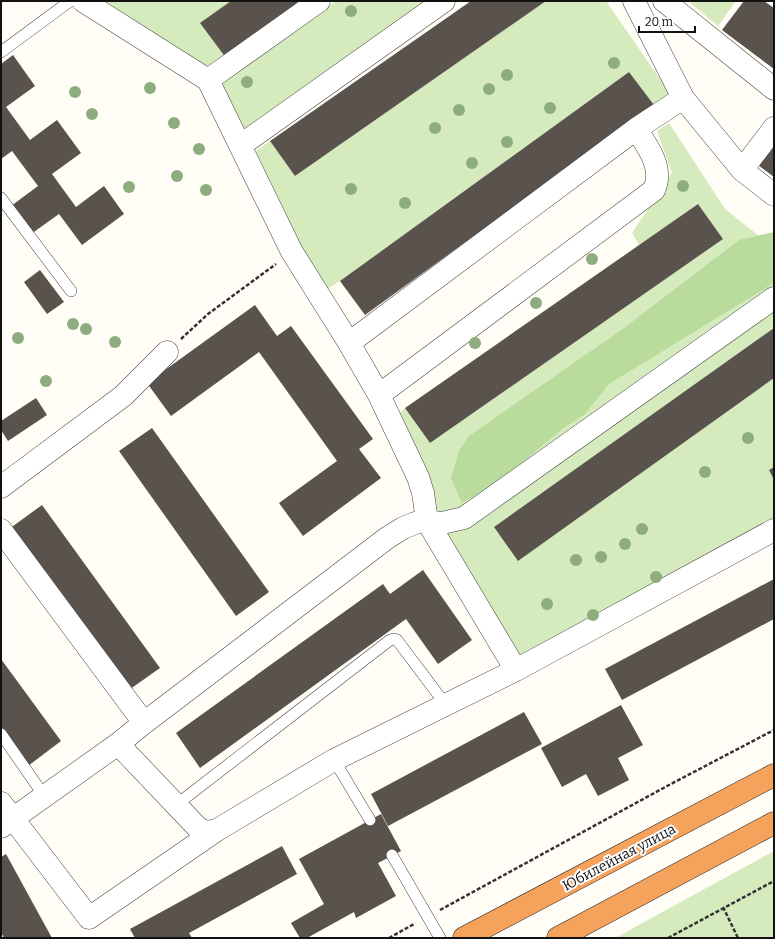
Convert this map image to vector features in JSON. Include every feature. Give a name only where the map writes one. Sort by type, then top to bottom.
[{"type":"highway","name":"Юбилейная улица","points":[[464,938],[774,775]]},
{"type":"highway","points":[[558,938],[774,823]]},
{"type":"street","points":[[83,1],[208,80],[292,252],[349,343],[379,395],[418,478],[423,493],[427,521],[516,670]]},
{"type":"street","points":[[208,80],[319,1]]},
{"type":"street","points":[[241,145],[444,1]]},
{"type":"street","points":[[634,1],[683,98],[742,170],[774,195]]},
{"type":"street","points":[[664,1],[774,89]]},
{"type":"street","points":[[349,343],[636,129],[683,98]]},
{"type":"street","points":[[742,170],[774,128]]},
{"type":"street","points":[[379,395],[654,190],[658,177],[656,168],[650,151],[636,129]]},
{"type":"street","points":[[774,298],[464,518],[442,523],[427,521],[415,523],[402,528],[387,538],[118,744],[45,797],[5,816],[89,918],[216,830],[334,760],[516,670],[774,530]]},
{"type":"street","points":[[1,487],[123,396],[167,352]]},
{"type":"street","points":[[1,530],[144,723]]},
{"type":"street","points":[[118,744],[198,828],[206,832],[216,830]]},
{"type":"lane","points":[[1,52],[70,1]]},
{"type":"lane","points":[[1,198],[71,291]]},
{"type":"lane","points":[[176,805],[383,645],[394,639],[397,640],[446,705]]},
{"type":"lane","points":[[1,734],[45,797]]},
{"type":"lane","points":[[334,760],[370,820]]},
{"type":"lane","points":[[392,855],[440,938]]},
{"type":"path","points":[[167,352],[208,314],[292,252]]},
{"type":"path","points":[[389,938],[662,789],[774,730]]},
{"type":"path","points":[[668,938],[774,880]]},
{"type":"path","points":[[723,907],[738,938]]},
{"type":"green space","points":[[105,1],[231,1],[201,23],[226,58],[209,70]]},
{"type":"green space","points":[[336,1],[430,1],[244,132],[221,84]]},
{"type":"green space","points":[[546,1],[606,1],[671,95],[654,105],[629,72],[327,289],[298,247],[252,154],[270,141],[295,176]]},
{"type":"green space","points":[[688,1],[736,1],[718,26]]},
{"type":"green space","points":[[669,123],[725,209],[774,248],[774,467],[769,470],[774,480],[774,524],[532,662],[518,656],[433,514],[429,479],[400,413],[405,408],[430,443],[723,239],[698,204],[639,245],[632,233],[672,173],[657,131]]},
{"type":"green space","points":[[774,232],[774,283],[609,384],[585,414],[561,430],[504,478],[462,503],[451,478],[459,451],[469,436],[624,328],[739,240]]},
{"type":"green space","points":[[774,851],[774,938],[615,938]]},
{"type":"building","points":[[231,1],[308,1],[226,58],[200,23]]},
{"type":"building","points":[[471,1],[546,1],[295,176],[270,141]]},
{"type":"building","points":[[744,1],[764,1],[774,8],[774,69],[722,30]]},
{"type":"building","points":[[13,55],[35,86],[6,107],[30,140],[57,120],[81,153],[52,174],[76,207],[104,186],[124,214],[82,245],[59,214],[31,234],[11,206],[38,186],[12,151],[1,159],[1,64]]},
{"type":"building","points":[[629,72],[654,105],[365,315],[340,281]]},
{"type":"building","points":[[774,145],[774,177],[758,165]]},
{"type":"building","points":[[698,204],[723,239],[430,443],[405,408]]},
{"type":"building","points":[[40,270],[64,302],[47,314],[24,282]]},
{"type":"building","points":[[255,305],[277,336],[291,326],[373,439],[359,449],[381,478],[303,536],[279,503],[337,461],[259,352],[171,416],[147,383]]},
{"type":"building","points":[[774,328],[774,378],[518,561],[494,527]]},
{"type":"building","points":[[36,398],[47,415],[8,441],[1,430],[1,421]]},
{"type":"building","points":[[152,428],[269,592],[236,616],[119,451]]},
{"type":"building","points":[[774,467],[774,480],[769,470]]},
{"type":"building","points":[[42,505],[160,668],[126,692],[9,529]]},
{"type":"building","points":[[423,570],[472,640],[438,664],[406,619],[200,768],[176,733],[383,584],[390,594]]},
{"type":"building","points":[[774,579],[774,619],[622,700],[605,669]]},
{"type":"building","points":[[1,659],[61,741],[28,766],[1,729]]},
{"type":"building","points":[[621,705],[643,745],[618,758],[629,780],[598,796],[586,774],[562,787],[541,748]]},
{"type":"building","points":[[524,712],[542,744],[388,826],[371,794]]},
{"type":"building","points":[[381,814],[401,851],[378,863],[396,896],[356,918],[354,912],[307,938],[300,938],[291,923],[324,904],[299,859]]},
{"type":"building","points":[[282,846],[297,874],[189,933],[192,938],[135,938],[130,929]]},
{"type":"building","points":[[6,854],[52,938],[4,938],[1,932],[1,857]]}]
